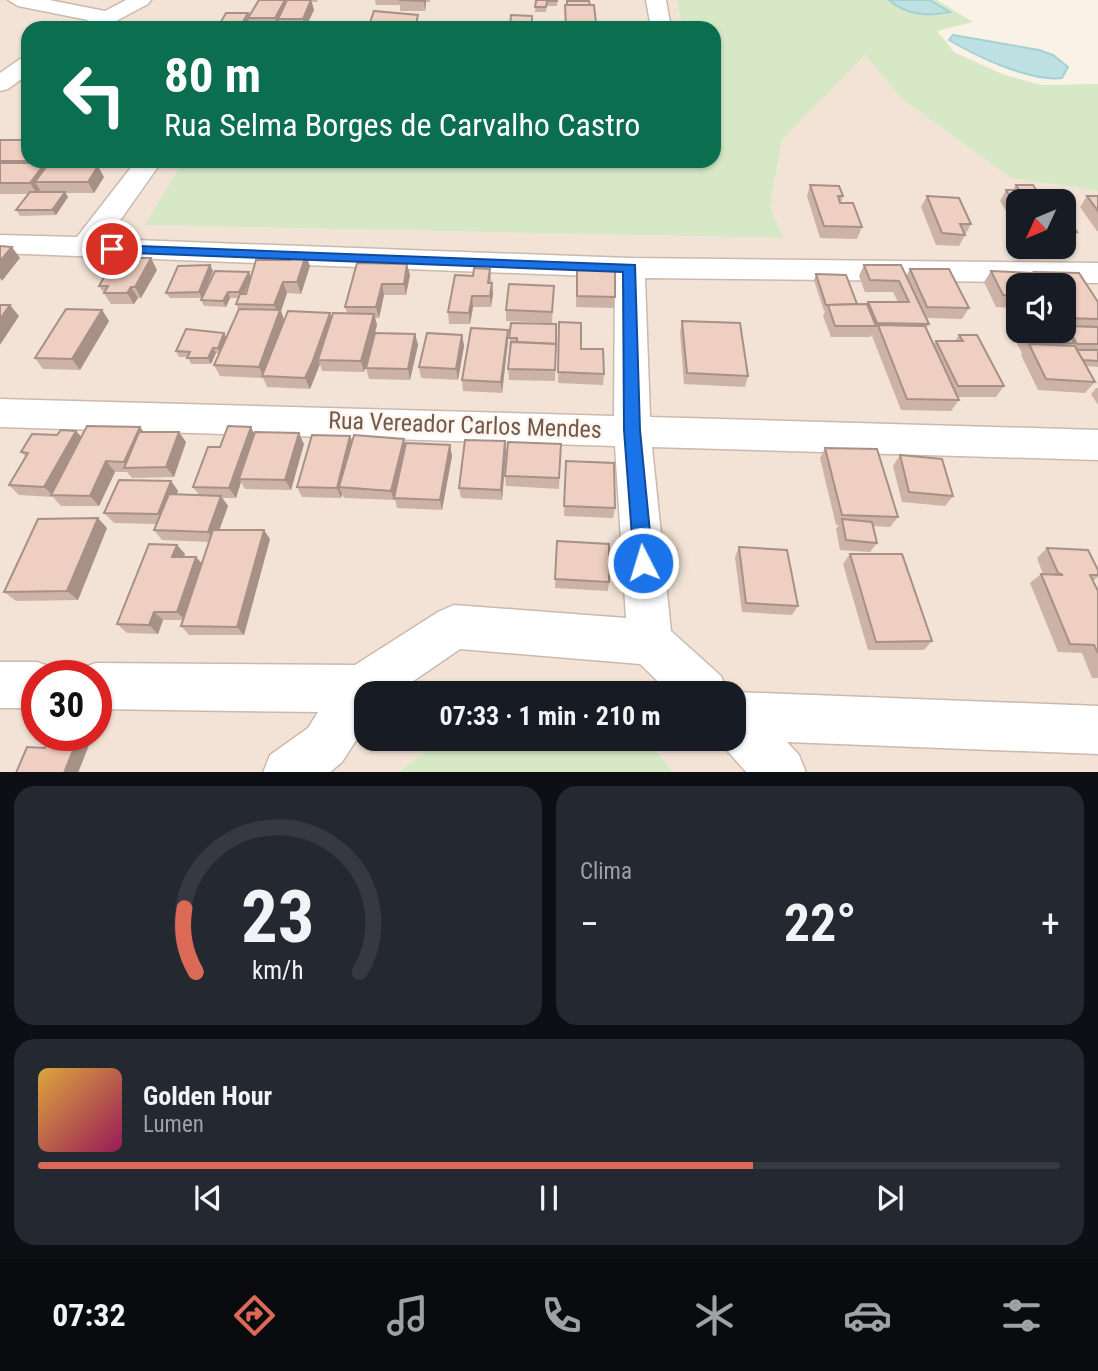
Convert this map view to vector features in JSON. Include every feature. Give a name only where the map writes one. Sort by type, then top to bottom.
[{"type":"street","points":[[18,0],[98,15]]},
{"type":"street","points":[[80,21],[141,0]]},
{"type":"street","points":[[656,0],[660,21]]},
{"type":"street","points":[[0,61],[21,49]]},
{"type":"street","points":[[0,84],[21,69]]},
{"type":"street","points":[[85,248],[144,168]]},
{"type":"street","points":[[0,244],[630,268],[1098,272]]},
{"type":"street","points":[[630,268],[632,430],[650,642]]},
{"type":"street","name":"Rua Vereador Carlos Mendes","points":[[0,413],[1098,445]]},
{"type":"street","points":[[373,681],[454,628],[650,642],[691,681]]},
{"type":"street","points":[[0,685],[21,685]]},
{"type":"street","points":[[112,686],[354,689]]},
{"type":"street","points":[[288,772],[325,745],[354,700]]},
{"type":"street","points":[[746,718],[1098,730]]},
{"type":"street","points":[[746,733],[781,772]]},
{"type":"shaded area","points":[[0,0],[677,0],[681,21],[21,21],[21,168],[179,168],[146,225],[784,238],[770,207],[782,140],[865,55],[901,98],[1011,178],[1098,191],[1098,772],[673,772],[656,751],[746,751],[746,681],[354,681],[354,751],[424,751],[400,772],[0,772]]},
{"type":"green space","points":[[677,0],[937,0],[973,22],[937,31],[954,52],[1002,74],[1041,85],[1098,84],[1098,191],[1011,178],[901,98],[865,55],[782,140],[770,207],[784,238],[145,225],[179,168],[721,168],[721,21],[681,21]]},
{"type":"green space","points":[[424,751],[656,751],[673,772],[400,772]]},
{"type":"water","points":[[889,0],[929,0],[950,12],[918,13],[903,9]]},
{"type":"water","points":[[953,35],[1039,50],[1053,55],[1068,67],[1062,78],[1019,72],[949,40]]},
{"type":"building","points":[[259,0],[285,0],[275,18],[248,18]]},
{"type":"building","points":[[287,0],[311,0],[303,19],[278,19]]},
{"type":"building","points":[[538,0],[557,1],[547,1],[546,7],[535,7]]},
{"type":"building","points":[[567,1],[589,1],[590,5],[567,5]]},
{"type":"building","points":[[565,5],[594,5],[596,21],[566,21]]},
{"type":"building","points":[[374,11],[418,15],[417,21],[370,21]]},
{"type":"building","points":[[226,13],[248,13],[243,21],[221,21]]},
{"type":"building","points":[[511,15],[532,16],[532,21],[510,21]]},
{"type":"building","points":[[0,140],[21,140],[21,161],[0,161]]},
{"type":"building","points":[[0,163],[21,163],[21,168],[41,168],[30,183],[0,183]]},
{"type":"building","points":[[45,168],[97,168],[88,182],[35,182]]},
{"type":"building","points":[[810,185],[839,186],[843,196],[838,196],[840,203],[853,203],[862,227],[824,226]]},
{"type":"building","points":[[1016,185],[1033,185],[1036,189],[1018,189]]},
{"type":"building","points":[[30,192],[65,192],[52,210],[16,210]]},
{"type":"building","points":[[927,196],[959,198],[971,224],[960,224],[965,235],[942,233]]},
{"type":"building","points":[[1087,196],[1098,196],[1098,211]]},
{"type":"building","points":[[0,246],[12,247],[0,261]]},
{"type":"building","points":[[293,255],[306,255],[297,282],[283,282],[274,305],[236,304],[240,294],[246,294],[256,260],[291,260]]},
{"type":"building","points":[[134,258],[151,258],[135,287],[131,287],[127,293],[104,293],[108,286],[99,286],[113,262],[131,263]]},
{"type":"building","points":[[357,263],[407,264],[404,284],[382,284],[376,307],[345,307]]},
{"type":"building","points":[[210,265],[199,292],[166,293],[178,266]]},
{"type":"building","points":[[864,265],[901,265],[929,324],[877,323],[868,302],[909,302],[899,281],[870,280]]},
{"type":"building","points":[[474,268],[490,269],[490,296],[472,296],[469,313],[448,312],[455,275],[473,276]]},
{"type":"building","points":[[910,269],[949,269],[969,308],[927,307]]},
{"type":"building","points":[[577,270],[615,271],[615,297],[577,296]]},
{"type":"building","points":[[215,271],[249,272],[239,292],[228,292],[223,301],[201,300]]},
{"type":"building","points":[[991,271],[1032,273],[1006,273],[1006,295],[1003,295]]},
{"type":"building","points":[[1034,272],[1079,273],[1098,302],[1098,319],[1076,318],[1076,273]]},
{"type":"building","points":[[816,274],[846,275],[857,304],[826,305]]},
{"type":"building","points":[[509,284],[554,286],[552,312],[506,310]]},
{"type":"building","points":[[867,304],[876,326],[835,326],[828,305]]},
{"type":"building","points":[[0,305],[10,305],[0,319]]},
{"type":"building","points":[[66,309],[102,310],[72,359],[35,358]]},
{"type":"building","points":[[239,309],[280,310],[259,367],[214,365]]},
{"type":"building","points":[[288,311],[330,313],[305,378],[262,376]]},
{"type":"building","points":[[333,313],[374,314],[361,361],[318,360]]},
{"type":"building","points":[[682,321],[740,323],[748,376],[687,373]]},
{"type":"building","points":[[559,322],[581,323],[581,349],[603,349],[604,374],[558,372]]},
{"type":"building","points":[[511,323],[556,324],[556,344],[517,342],[517,338],[509,338]]},
{"type":"building","points":[[878,325],[925,326],[959,400],[907,399]]},
{"type":"building","points":[[1076,326],[1098,327],[1098,344],[1077,344]]},
{"type":"building","points":[[471,328],[508,330],[501,382],[462,380]]},
{"type":"building","points":[[186,329],[224,333],[218,348],[213,348],[208,358],[187,358],[190,352],[176,351]]},
{"type":"building","points":[[375,333],[415,334],[408,369],[366,368]]},
{"type":"building","points":[[427,333],[462,335],[456,369],[419,367]]},
{"type":"building","points":[[959,335],[977,335],[1004,386],[958,386],[936,341],[963,341]]},
{"type":"building","points":[[511,342],[556,344],[555,370],[508,369]]},
{"type":"building","points":[[1029,344],[1075,346],[1095,382],[1046,379]]},
{"type":"building","points":[[1077,350],[1098,350],[1098,361],[1083,360]]},
{"type":"building","points":[[87,426],[140,427],[124,462],[106,461],[90,496],[51,495]]},
{"type":"building","points":[[228,426],[251,427],[229,488],[193,487],[208,447],[220,447]]},
{"type":"building","points":[[61,430],[76,431],[44,487],[9,485],[28,453],[21,452],[32,434],[57,435]]},
{"type":"building","points":[[139,432],[179,432],[166,467],[124,468]]},
{"type":"building","points":[[255,432],[299,433],[285,480],[239,479]]},
{"type":"building","points":[[312,435],[350,436],[337,488],[297,487]]},
{"type":"building","points":[[354,435],[404,439],[391,491],[339,487]]},
{"type":"building","points":[[465,440],[505,441],[501,490],[459,488]]},
{"type":"building","points":[[508,442],[561,444],[559,478],[505,476]]},
{"type":"building","points":[[406,443],[450,445],[440,500],[394,498]]},
{"type":"building","points":[[825,448],[877,449],[898,517],[842,515]]},
{"type":"building","points":[[900,455],[942,459],[953,496],[909,492]]},
{"type":"building","points":[[566,461],[614,463],[615,508],[564,506]]},
{"type":"building","points":[[119,480],[171,481],[158,514],[104,513]]},
{"type":"building","points":[[169,494],[221,496],[208,532],[154,530]]},
{"type":"building","points":[[98,518],[67,591],[4,592],[38,519]]},
{"type":"building","points":[[842,519],[872,522],[877,543],[846,540]]},
{"type":"building","points":[[213,530],[264,530],[237,627],[181,626]]},
{"type":"building","points":[[557,541],[609,544],[609,582],[555,579]]},
{"type":"building","points":[[149,544],[177,545],[172,557],[196,557],[177,612],[154,612],[149,625],[117,624]]},
{"type":"building","points":[[739,547],[787,550],[798,606],[746,603]]},
{"type":"building","points":[[1047,548],[1088,550],[1098,570],[1098,575],[1090,575],[1098,591],[1098,653],[1094,645],[1070,644],[1041,574],[1063,575],[1058,573]]},
{"type":"building","points":[[850,554],[902,554],[932,641],[876,642]]},
{"type":"building","points":[[25,751],[73,751],[64,772],[16,772]]},
{"type":"route","points":[[112,249],[630,268],[632,430],[643,563]]}]
